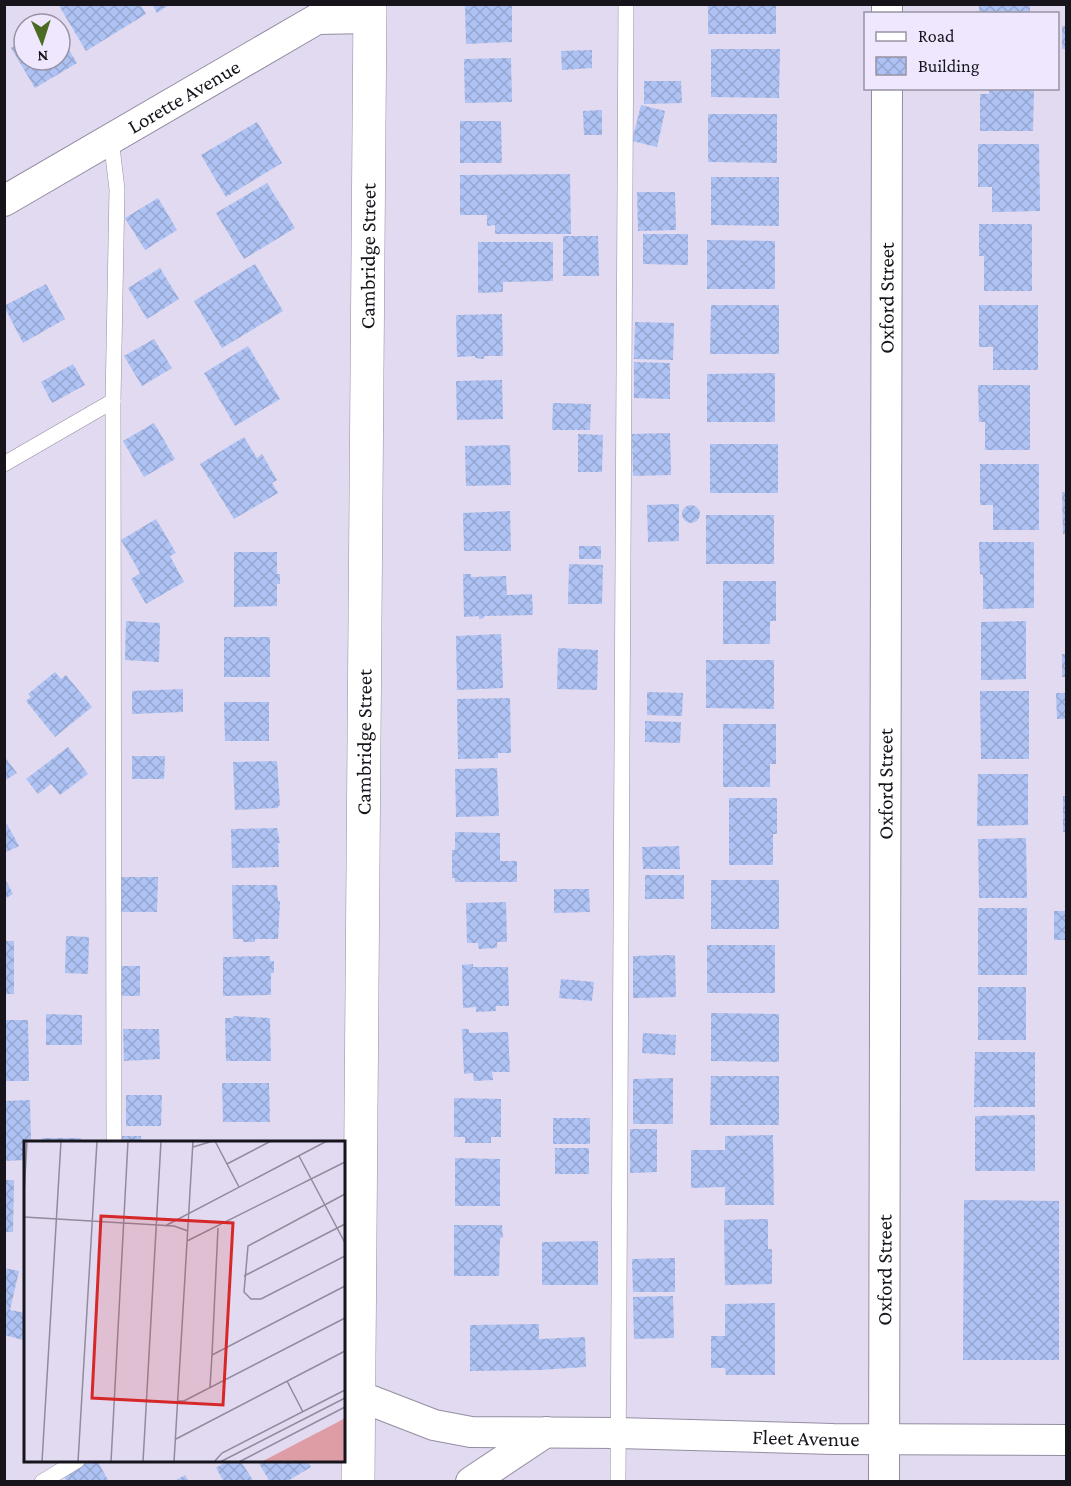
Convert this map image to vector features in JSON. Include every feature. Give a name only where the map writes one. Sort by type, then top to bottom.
[{"type":"street","name":"Lorette Avenue","points":[[4,201],[317,19],[370,11]]},
{"type":"street","name":"Cambridge Street","points":[[358,1482],[359,1396],[351,1316],[370,11]]},
{"type":"street","name":"Oxford Street","points":[[884,1482],[887,90]]},
{"type":"street","name":"Fleet Avenue","points":[[359,1396],[434,1425],[471,1432],[1066,1440]]},
{"type":"street","points":[[471,1482],[546,1432]]},
{"type":"lane","points":[[618,1482],[626,4]]},
{"type":"lane","points":[[111,139],[117,189],[113,401],[114,1141]]},
{"type":"lane","points":[[4,464],[113,401]]},
{"type":"lane","points":[[42,1482],[76,1462]]},
{"type":"building","points":[[58,4],[140,4],[146,14],[86,51],[72,28],[72,12],[63,12]]},
{"type":"building","points":[[152,4],[170,4],[157,13]]},
{"type":"building","points":[[465,4],[512,4],[512,42],[466,44]]},
{"type":"building","points":[[708,4],[776,4],[776,34],[708,34]]},
{"type":"building","points":[[979,4],[1030,4],[1030,12],[979,12]]},
{"type":"building","points":[[1062,26],[1066,26],[1066,49],[1062,49]]},
{"type":"building","points":[[711,49],[780,49],[779,98],[711,97]]},
{"type":"building","points":[[592,50],[592,68],[562,70],[561,51]]},
{"type":"building","points":[[72,55],[77,63],[72,66]]},
{"type":"building","points":[[511,58],[512,102],[465,103],[464,59]]},
{"type":"building","points":[[25,72],[62,72],[35,88]]},
{"type":"building","points":[[644,81],[681,81],[682,103],[644,104]]},
{"type":"building","points":[[989,90],[1034,90],[1033,131],[980,131],[980,94],[989,94]]},
{"type":"building","points":[[641,105],[665,111],[657,147],[632,141]]},
{"type":"building","points":[[602,110],[602,135],[584,135],[583,111]]},
{"type":"building","points":[[708,114],[777,114],[777,163],[708,162]]},
{"type":"building","points":[[460,121],[501,121],[502,163],[460,163]]},
{"type":"building","points":[[257,122],[282,163],[226,197],[201,155]]},
{"type":"building","points":[[978,144],[1039,144],[1040,211],[992,212],[992,187],[978,187]]},
{"type":"building","points":[[570,174],[571,234],[495,234],[495,225],[487,226],[487,215],[460,215],[460,175]]},
{"type":"building","points":[[711,177],[779,177],[779,226],[711,225]]},
{"type":"building","points":[[267,183],[295,228],[244,259],[216,213]]},
{"type":"building","points":[[637,192],[675,192],[676,230],[638,231]]},
{"type":"building","points":[[158,198],[177,230],[145,250],[125,218]]},
{"type":"building","points":[[979,224],[1032,224],[1032,291],[984,291],[984,256],[979,256]]},
{"type":"building","points":[[643,234],[688,234],[688,265],[643,264]]},
{"type":"building","points":[[563,236],[598,236],[599,276],[563,276]]},
{"type":"building","points":[[707,240],[775,241],[775,289],[707,289]]},
{"type":"building","points":[[478,242],[553,242],[553,281],[503,282],[503,292],[478,293]]},
{"type":"building","points":[[255,264],[283,311],[222,348],[194,301]]},
{"type":"building","points":[[160,268],[179,299],[147,319],[128,288]]},
{"type":"building","points":[[46,284],[65,319],[23,343],[4,306]]},
{"type":"building","points":[[711,305],[779,305],[779,354],[710,354]]},
{"type":"building","points":[[979,305],[1038,305],[1038,370],[993,370],[993,347],[979,347]]},
{"type":"building","points":[[502,314],[503,356],[484,356],[484,359],[475,358],[475,356],[457,357],[456,315]]},
{"type":"building","points":[[635,322],[674,323],[673,360],[634,359]]},
{"type":"building","points":[[154,339],[172,368],[142,386],[124,356]]},
{"type":"building","points":[[248,346],[280,399],[235,426],[204,373]]},
{"type":"building","points":[[634,362],[670,363],[670,399],[634,398]]},
{"type":"building","points":[[73,364],[85,385],[52,403],[41,382]]},
{"type":"building","points":[[775,373],[775,422],[707,422],[707,374]]},
{"type":"building","points":[[502,380],[503,419],[457,420],[456,381]]},
{"type":"building","points":[[978,385],[1030,385],[1030,450],[985,450],[985,422],[979,422]]},
{"type":"building","points":[[553,403],[591,404],[590,430],[552,430]]},
{"type":"building","points":[[154,423],[175,459],[144,477],[123,441]]},
{"type":"building","points":[[670,433],[671,475],[633,476],[632,434]]},
{"type":"building","points":[[578,434],[603,435],[602,472],[578,472]]},
{"type":"building","points":[[244,437],[257,458],[262,454],[277,480],[272,483],[278,493],[234,519],[200,464]]},
{"type":"building","points":[[710,444],[778,444],[778,493],[710,493]]},
{"type":"building","points":[[510,445],[511,485],[466,486],[465,446]]},
{"type":"building","points":[[980,464],[1039,464],[1039,530],[993,530],[993,505],[980,505]]},
{"type":"building","points":[[1062,492],[1066,492],[1066,534],[1063,534]]},
{"type":"building","points":[[679,504],[679,541],[648,542],[647,505]]},
{"type":"building","points":[[691,505],[697,508],[700,514],[697,520],[691,523],[685,520],[682,514],[685,508]]},
{"type":"building","points":[[510,511],[511,551],[464,551],[463,513]]},
{"type":"building","points":[[706,515],[774,515],[774,564],[706,564]]},
{"type":"building","points":[[156,519],[176,553],[170,556],[184,582],[146,604],[131,579],[140,573],[121,540]]},
{"type":"building","points":[[979,542],[1034,542],[1034,608],[983,609],[983,575],[980,574]]},
{"type":"building","points":[[579,546],[601,546],[601,559],[579,559]]},
{"type":"building","points":[[234,552],[277,552],[277,574],[280,574],[280,584],[277,584],[277,606],[234,607]]},
{"type":"building","points":[[569,564],[603,565],[602,604],[568,604]]},
{"type":"building","points":[[463,574],[471,574],[471,577],[506,576],[507,595],[532,594],[533,615],[484,616],[479,619],[479,616],[464,617]]},
{"type":"building","points":[[723,581],[776,581],[776,621],[770,621],[770,644],[723,644]]},
{"type":"building","points":[[126,621],[160,623],[159,662],[125,660]]},
{"type":"building","points":[[1026,621],[1026,679],[981,680],[981,622]]},
{"type":"building","points":[[501,634],[503,688],[457,690],[456,636]]},
{"type":"building","points":[[224,637],[270,637],[270,677],[224,677]]},
{"type":"building","points":[[558,648],[598,650],[597,690],[557,689]]},
{"type":"building","points":[[1062,654],[1066,654],[1066,677],[1062,677]]},
{"type":"building","points":[[706,660],[774,660],[774,709],[706,708]]},
{"type":"building","points":[[55,672],[61,679],[66,675],[92,707],[55,737],[26,701],[31,697],[28,694]]},
{"type":"building","points":[[183,689],[183,712],[132,714],[132,691]]},
{"type":"building","points":[[980,691],[1029,691],[1029,759],[981,759]]},
{"type":"building","points":[[647,692],[683,693],[682,716],[647,715]]},
{"type":"building","points":[[1056,693],[1066,693],[1066,719],[1057,719]]},
{"type":"building","points":[[510,698],[511,753],[498,753],[498,758],[458,759],[457,699]]},
{"type":"building","points":[[224,702],[269,702],[269,741],[225,741]]},
{"type":"building","points":[[645,721],[681,722],[680,743],[645,742]]},
{"type":"building","points":[[723,724],[776,724],[776,764],[770,764],[770,787],[723,787]]},
{"type":"building","points":[[68,747],[88,774],[60,795],[51,784],[38,794],[26,779]]},
{"type":"building","points":[[4,756],[17,773],[4,781]]},
{"type":"building","points":[[132,756],[165,756],[164,779],[132,779]]},
{"type":"building","points":[[277,761],[280,806],[278,808],[235,810],[233,762]]},
{"type":"building","points":[[497,768],[499,816],[456,817],[455,769]]},
{"type":"building","points":[[978,774],[1028,774],[1028,825],[977,826]]},
{"type":"building","points":[[1063,796],[1066,796],[1066,832],[1063,832]]},
{"type":"building","points":[[729,798],[777,798],[777,834],[773,834],[773,865],[729,865]]},
{"type":"building","points":[[7,824],[19,846],[4,853],[4,826]]},
{"type":"building","points":[[277,828],[280,843],[278,843],[279,867],[232,868],[231,829]]},
{"type":"building","points":[[455,832],[500,833],[500,861],[517,861],[517,882],[455,882],[455,878],[452,878],[452,850],[455,850]]},
{"type":"building","points":[[1026,838],[1027,898],[979,898],[978,839]]},
{"type":"building","points":[[679,846],[680,869],[643,869],[642,847]]},
{"type":"building","points":[[645,875],[684,875],[684,899],[645,899]]},
{"type":"building","points":[[4,877],[13,894],[4,899]]},
{"type":"building","points":[[119,877],[158,877],[157,912],[119,912]]},
{"type":"building","points":[[711,880],[779,880],[779,929],[711,929]]},
{"type":"building","points":[[232,885],[277,885],[278,901],[280,901],[278,939],[255,939],[255,942],[243,942],[243,939],[233,939]]},
{"type":"building","points":[[554,889],[589,889],[590,912],[554,913]]},
{"type":"building","points":[[506,902],[507,942],[497,942],[497,948],[479,949],[478,943],[467,943],[466,903]]},
{"type":"building","points":[[978,908],[1027,908],[1027,975],[978,975]]},
{"type":"building","points":[[1054,911],[1066,911],[1066,940],[1054,940]]},
{"type":"building","points":[[66,936],[89,937],[88,974],[65,973]]},
{"type":"building","points":[[4,941],[14,941],[14,994],[4,994]]},
{"type":"building","points":[[707,945],[775,945],[775,993],[707,993]]},
{"type":"building","points":[[675,955],[676,997],[633,998],[633,956]]},
{"type":"building","points":[[270,956],[270,961],[274,961],[274,973],[271,973],[271,995],[223,996],[223,957]]},
{"type":"building","points":[[473,964],[473,967],[508,967],[509,1006],[496,1006],[496,1011],[476,1012],[476,1007],[463,1008],[462,965]]},
{"type":"building","points":[[118,966],[140,966],[140,996],[118,996]]},
{"type":"building","points":[[561,979],[594,982],[592,1001],[559,998]]},
{"type":"building","points":[[978,987],[1026,987],[1026,1040],[978,1040]]},
{"type":"building","points":[[711,1013],[779,1014],[779,1062],[711,1061]]},
{"type":"building","points":[[46,1014],[82,1015],[82,1045],[46,1045]]},
{"type":"building","points":[[233,1016],[270,1018],[271,1061],[226,1061],[225,1018],[233,1018]]},
{"type":"building","points":[[4,1020],[28,1020],[29,1081],[4,1081]]},
{"type":"building","points":[[123,1029],[159,1029],[160,1059],[124,1061]]},
{"type":"building","points":[[462,1029],[469,1029],[469,1033],[508,1032],[510,1072],[492,1072],[493,1080],[474,1081],[473,1073],[464,1074]]},
{"type":"building","points":[[643,1033],[676,1035],[675,1055],[642,1053]]},
{"type":"building","points":[[975,1052],[1035,1052],[1035,1107],[974,1107]]},
{"type":"building","points":[[711,1076],[779,1076],[779,1125],[710,1125]]},
{"type":"building","points":[[673,1078],[673,1124],[633,1124],[633,1079]]},
{"type":"building","points":[[222,1083],[269,1083],[270,1122],[223,1122]]},
{"type":"building","points":[[126,1095],[162,1095],[161,1126],[126,1126]]},
{"type":"building","points":[[454,1098],[501,1099],[501,1137],[491,1137],[491,1143],[465,1143],[465,1137],[454,1137]]},
{"type":"building","points":[[30,1100],[31,1141],[24,1141],[24,1160],[4,1161],[4,1101]]},
{"type":"building","points":[[1035,1115],[1035,1171],[975,1171],[975,1116]]},
{"type":"building","points":[[553,1118],[590,1118],[590,1144],[553,1144]]},
{"type":"building","points":[[630,1129],[657,1129],[657,1172],[630,1173]]},
{"type":"building","points":[[773,1135],[774,1205],[725,1205],[725,1187],[691,1188],[691,1150],[725,1150],[725,1136]]},
{"type":"building","points":[[118,1136],[141,1136],[141,1141],[118,1141]]},
{"type":"building","points":[[42,1138],[81,1138],[80,1141],[42,1141]]},
{"type":"building","points":[[246,1140],[270,1140],[270,1141]]},
{"type":"building","points":[[555,1148],[589,1148],[589,1174],[555,1174]]},
{"type":"building","points":[[455,1158],[500,1159],[500,1206],[455,1206]]},
{"type":"building","points":[[4,1180],[14,1180],[13,1232],[4,1232]]},
{"type":"building","points":[[964,1200],[1059,1201],[1059,1360],[963,1360]]},
{"type":"building","points":[[768,1219],[768,1249],[772,1249],[772,1284],[725,1285],[724,1220]]},
{"type":"building","points":[[454,1225],[502,1225],[499,1276],[454,1276]]},
{"type":"building","points":[[598,1241],[598,1285],[542,1285],[542,1242]]},
{"type":"building","points":[[675,1258],[675,1292],[633,1292],[632,1259]]},
{"type":"building","points":[[4,1268],[19,1271],[10,1310],[24,1313],[24,1331],[23,1340],[4,1335]]},
{"type":"building","points":[[673,1296],[674,1338],[634,1339],[633,1297]]},
{"type":"building","points":[[775,1303],[775,1375],[726,1375],[725,1368],[711,1368],[711,1336],[725,1336],[725,1304]]},
{"type":"building","points":[[539,1324],[539,1339],[585,1337],[586,1367],[470,1371],[470,1325]]},
{"type":"building","points":[[88,1462],[98,1462],[109,1482],[67,1482],[64,1476]]},
{"type":"building","points":[[225,1462],[241,1462],[254,1482],[224,1482],[216,1468]]},
{"type":"building","points":[[258,1462],[308,1462],[311,1467],[286,1482],[270,1482]]},
{"type":"building","points":[[185,1475],[189,1482],[173,1482]]}]
